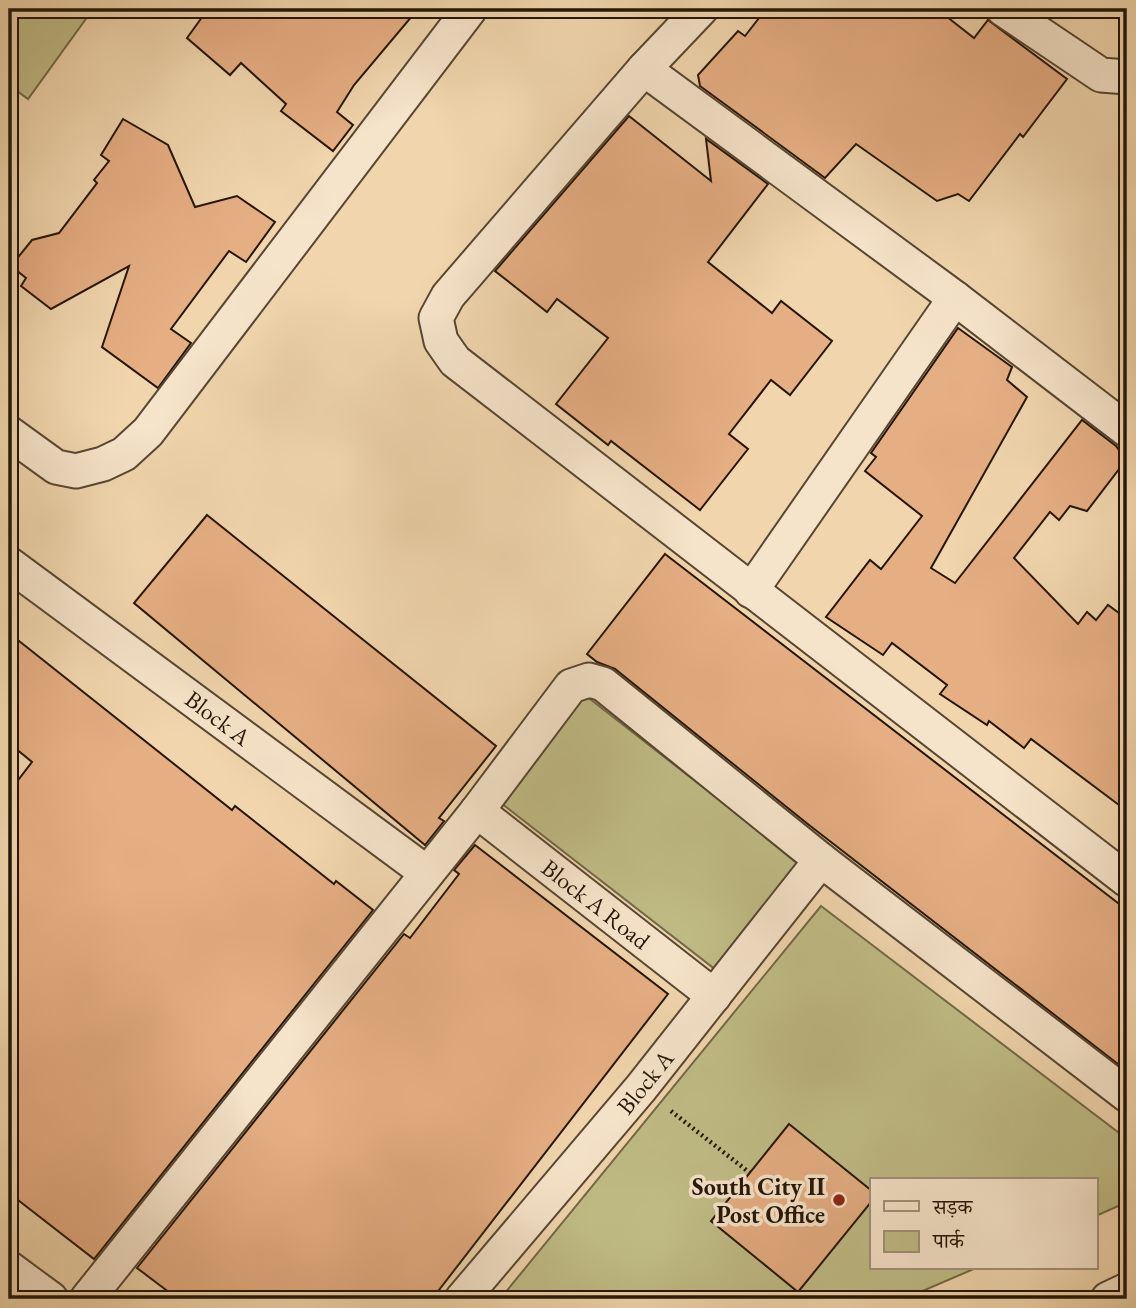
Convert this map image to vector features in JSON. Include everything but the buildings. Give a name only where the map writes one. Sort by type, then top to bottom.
[{"type":"street","points":[[9,433],[56,467],[76,471],[103,464],[124,454],[148,432],[470,9]]},
{"type":"street","points":[[701,9],[644,69],[448,296],[436,318],[441,341],[455,361],[1127,880]]},
{"type":"street","points":[[1003,9],[1101,75],[1127,77]]},
{"type":"street","points":[[644,69],[955,298],[1127,430]]},
{"type":"street","points":[[751,591],[955,298]]},
{"type":"street","name":"Block A","points":[[9,564],[427,873]]},
{"type":"street","points":[[87,1299],[477,811],[571,686],[589,680],[603,684],[821,860],[1127,1095]]},
{"type":"street","name":"Block A Road","points":[[477,811],[714,996]]},
{"type":"street","name":"Block A","points":[[462,1299],[641,1088],[821,860]]},
{"type":"street","points":[[9,1268],[51,1299]]},
{"type":"street","points":[[1108,1299],[1127,1290]]},
{"type":"path","points":[[641,1088],[750,1173]]},
{"type":"green space","points":[[9,9],[93,9],[28,99],[9,85]]},
{"type":"green space","points":[[581,692],[799,862],[716,970],[497,800]]},
{"type":"green space","points":[[821,906],[1127,1139],[1127,1202],[1098,1215],[1098,1178],[870,1178],[870,1270],[971,1270],[904,1299],[500,1299]]},
{"type":"place","name":"South City II Post Office","points":[[839,1200]]}]
